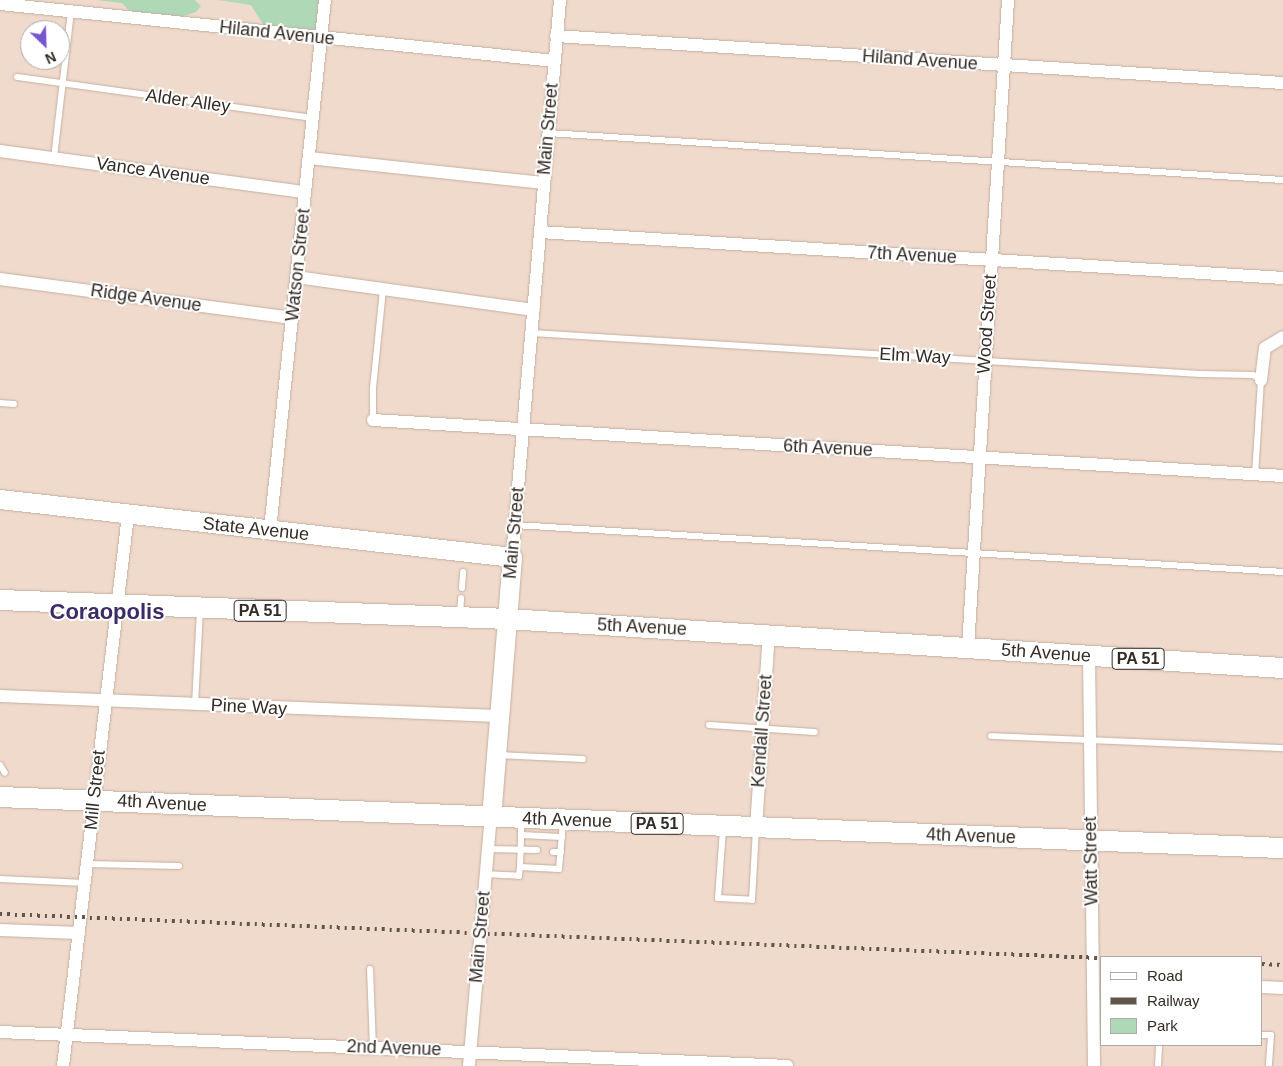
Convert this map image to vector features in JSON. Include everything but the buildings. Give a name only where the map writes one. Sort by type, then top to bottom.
[{"type":"main road","name":"5th Avenue","points":[[0,600],[200,609],[461,607],[508,619],[1283,668]]},
{"type":"main road","name":"4th Avenue","points":[[0,797],[490,816],[521,826],[563,828],[724,826],[1283,848]]},
{"type":"street","name":"Watson Street","points":[[270,530],[325,0]]},
{"type":"street","name":"Main Street","points":[[469,1066],[560,0]]},
{"type":"street","name":"Wood Street","points":[[968,648],[1008,0]]},
{"type":"street","name":"Hiland Avenue","points":[[0,4],[554,61]]},
{"type":"street","name":"Hiland Avenue","points":[[556,36],[1283,83]]},
{"type":"street","name":"Vance Avenue","points":[[0,150],[305,192]]},
{"type":"street","points":[[309,158],[544,183]]},
{"type":"street","name":"7th Avenue","points":[[540,232],[1283,278]]},
{"type":"street","points":[[296,277],[534,310]]},
{"type":"street","name":"Ridge Avenue","points":[[0,279],[292,318]]},
{"type":"street","points":[[1261,380],[1265,348],[1283,337]]},
{"type":"street","name":"6th Avenue","points":[[374,420],[1283,476]]},
{"type":"street","name":"State Avenue","points":[[0,499],[512,557]]},
{"type":"street","name":"Mill Street","points":[[63,1066],[128,515]]},
{"type":"street","name":"Kendall Street","points":[[756,828],[769,634]]},
{"type":"street","name":"Watt Street","points":[[1089,656],[1091,841],[1097,985],[1094,1066]]},
{"type":"street","name":"Pine Way","points":[[0,696],[498,716]]},
{"type":"street","points":[[0,930],[79,933]]},
{"type":"street","points":[[1263,987],[1283,988]]},
{"type":"street","name":"2nd Avenue","points":[[0,1032],[787,1066]]},
{"type":"lane","points":[[54,158],[72,12]]},
{"type":"lane","name":"Alder Alley","points":[[17,78],[313,118]]},
{"type":"lane","points":[[548,134],[1283,180]]},
{"type":"lane","points":[[374,420],[372,388],[383,289]]},
{"type":"lane","name":"Elm Way","points":[[532,333],[1253,375],[1261,380]]},
{"type":"lane","points":[[1255,475],[1261,380]]},
{"type":"lane","points":[[0,402],[14,404]]},
{"type":"lane","points":[[515,525],[1283,572]]},
{"type":"lane","points":[[462,588],[463,572]]},
{"type":"lane","points":[[195,705],[200,609]]},
{"type":"lane","points":[[709,725],[815,732]]},
{"type":"lane","points":[[991,736],[1283,748]]},
{"type":"lane","points":[[495,755],[583,759]]},
{"type":"lane","points":[[0,765],[5,773]]},
{"type":"lane","points":[[486,874],[519,876],[521,826]]},
{"type":"lane","points":[[724,826],[718,898],[752,900],[756,828]]},
{"type":"lane","points":[[520,867],[559,869],[563,828]]},
{"type":"lane","points":[[488,849],[536,850]]},
{"type":"lane","points":[[552,852],[561,852]]},
{"type":"lane","points":[[87,864],[179,866]]},
{"type":"lane","points":[[0,880],[85,883]]},
{"type":"lane","points":[[370,969],[373,1047]]},
{"type":"lane","points":[[1263,1035],[1270,1035],[1269,1066]]},
{"type":"lane","points":[[1158,1066],[1159,1046]]},
{"type":"green space","points":[[96,0],[195,0],[201,6],[196,12],[180,17],[132,14],[122,3]]},
{"type":"green space","points":[[218,0],[323,0],[319,34],[266,29],[251,5]]},
{"type":"railway","points":[[0,914],[1100,958]]},
{"type":"railway","points":[[1263,964],[1283,965]]},
{"type":"district","name":"Coraopolis","points":[[107,612]]}]
